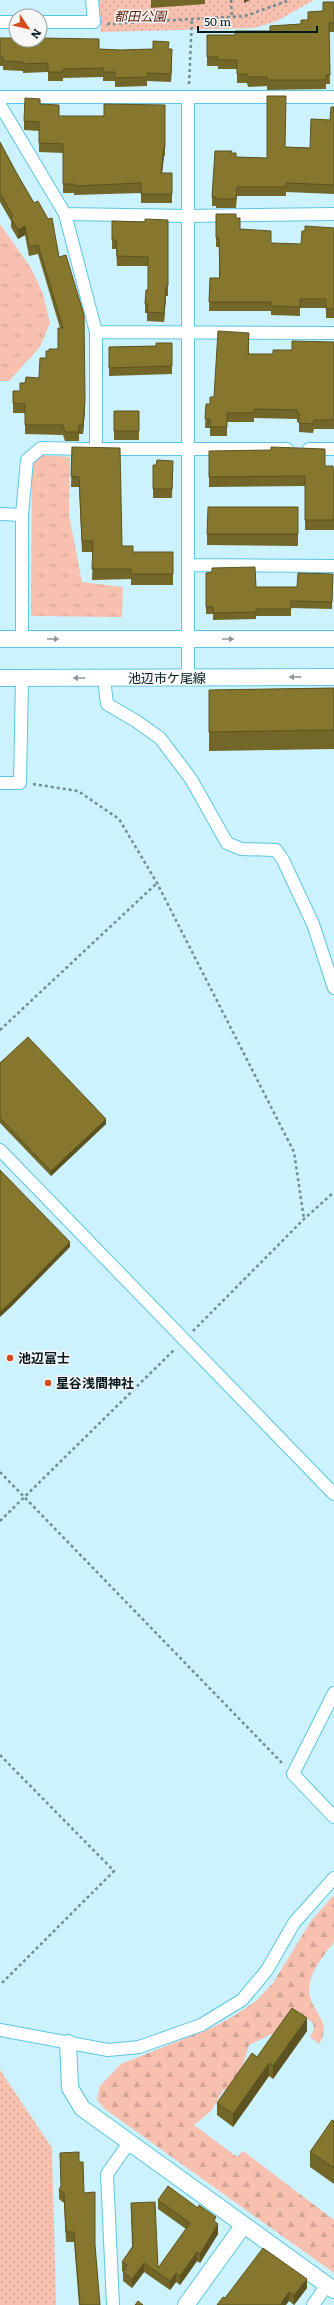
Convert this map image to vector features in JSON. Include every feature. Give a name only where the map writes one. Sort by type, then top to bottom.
[{"type":"street","points":[[48,22],[94,22],[92,0]]},
{"type":"street","points":[[0,97],[188,95],[334,97]]},
{"type":"street","points":[[188,95],[188,679]]},
{"type":"street","points":[[0,104],[65,214],[96,332],[96,449]]},
{"type":"street","points":[[65,214],[188,216],[334,214]]},
{"type":"street","points":[[96,332],[188,331],[334,333]]},
{"type":"street","points":[[22,639],[22,515],[26,460],[41,448],[334,449]]},
{"type":"street","points":[[0,514],[22,515]]},
{"type":"street","points":[[189,565],[334,566]]},
{"type":"street","points":[[0,639],[334,639]]},
{"type":"street","name":"池辺市ケ尾線","points":[[0,678],[188,679],[334,677]]},
{"type":"street","points":[[0,783],[20,783],[22,678]]},
{"type":"street","points":[[104,678],[106,704],[136,720],[160,738],[191,780],[227,843],[240,849],[276,850],[283,860],[313,924],[334,988]]},
{"type":"street","points":[[0,1150],[183,1341],[333,1491]]},
{"type":"street","points":[[334,1693],[292,1774],[334,1817]]},
{"type":"street","points":[[0,2030],[108,2050],[140,2047],[201,2025],[242,2000],[267,1970],[294,1923],[334,1878]]},
{"type":"street","points":[[68,2043],[70,2088],[82,2108],[129,2144],[330,2288],[313,2305]]},
{"type":"street","points":[[113,2305],[107,2174],[129,2144]]},
{"type":"street","points":[[186,2305],[243,2226]]},
{"type":"path","points":[[231,0],[232,17]]},
{"type":"path","points":[[94,22],[112,25],[245,16],[290,0]]},
{"type":"path","points":[[188,95],[192,19]]},
{"type":"path","points":[[20,783],[78,791],[119,819],[157,883],[294,1152],[304,1219]]},
{"type":"path","points":[[0,1030],[157,883]]},
{"type":"path","points":[[0,1521],[183,1341],[304,1219],[334,1192]]},
{"type":"path","points":[[0,1472],[292,1774]]},
{"type":"path","points":[[0,1755],[114,1871],[0,1985]]},
{"type":"green space","name":"都田公園","points":[[99,0],[314,0],[277,21],[254,28],[101,32]]},
{"type":"green space","points":[[0,224],[31,268],[43,294],[50,323],[40,347],[9,381],[0,381]]},
{"type":"green space","points":[[40,455],[70,457],[69,515],[82,582],[123,587],[122,617],[31,616],[32,463]]},
{"type":"green space","points":[[334,1895],[334,1941],[315,1969],[311,1978],[309,1989],[310,1997],[320,2016],[324,2029],[323,2036],[319,2044],[310,2037],[314,2029],[313,2023],[293,2008],[276,2032],[249,2045],[240,2075],[229,2089],[223,2090],[212,2110],[194,2125],[237,2157],[243,2151],[334,2220],[334,2273],[105,2109],[97,2100],[100,2086],[121,2064],[211,2028],[234,2016],[256,2001],[273,1983],[311,1921]]},
{"type":"green space","points":[[0,2070],[52,2148],[56,2305],[0,2305]]},
{"type":"building","points":[[323,2],[334,2],[334,23],[329,23],[330,75],[326,75],[326,80],[267,80],[267,77],[248,77],[247,74],[237,74],[237,60],[218,60],[218,57],[207,57],[207,35],[235,35],[235,31],[270,31],[270,26],[301,24],[301,20],[308,20],[308,12],[323,11]]},
{"type":"building","points":[[0,38],[8,38],[8,48],[48,48],[48,38],[99,39],[99,49],[120,50],[153,49],[153,41],[169,42],[168,49],[172,49],[171,74],[147,73],[147,77],[115,78],[115,72],[103,72],[103,68],[63,69],[63,72],[48,72],[48,63],[23,64],[23,62],[3,61],[3,57],[0,57]]},
{"type":"building","points":[[267,96],[286,96],[285,147],[310,148],[311,119],[330,120],[331,107],[334,107],[334,185],[286,183],[286,187],[237,187],[236,199],[216,199],[216,197],[212,197],[215,151],[232,151],[231,153],[236,153],[236,157],[267,158]]},
{"type":"building","points":[[25,98],[40,99],[40,104],[59,105],[59,116],[104,116],[104,104],[165,105],[165,147],[161,173],[172,173],[172,194],[141,194],[141,183],[74,186],[74,184],[63,184],[63,144],[39,143],[39,122],[24,121]]},
{"type":"building","points":[[0,142],[34,203],[38,201],[48,219],[52,218],[59,257],[66,255],[84,315],[85,400],[83,425],[79,425],[79,432],[65,432],[63,425],[25,425],[25,404],[13,403],[13,391],[20,391],[20,383],[25,383],[26,377],[39,378],[40,358],[46,358],[46,351],[49,351],[49,349],[58,349],[58,328],[63,328],[38,245],[29,247],[25,226],[18,230],[11,218],[13,216],[0,193]]},
{"type":"building","points":[[216,214],[236,214],[236,218],[240,218],[240,229],[271,231],[271,243],[301,244],[302,231],[305,231],[305,226],[334,228],[334,309],[326,309],[326,299],[300,299],[300,307],[271,306],[271,302],[209,302],[210,278],[220,278],[219,238],[216,238]]},
{"type":"building","points":[[145,219],[168,220],[168,286],[166,286],[164,313],[147,312],[148,304],[145,304],[146,290],[148,290],[148,257],[117,256],[116,240],[112,240],[112,221],[145,222]]},
{"type":"building","points":[[218,331],[249,333],[248,354],[273,354],[273,350],[292,350],[292,341],[334,342],[334,420],[314,420],[313,424],[299,423],[299,413],[297,413],[297,410],[254,409],[254,413],[227,413],[227,427],[210,427],[210,419],[205,419],[206,404],[210,404],[210,397],[214,397]]},
{"type":"building","points":[[156,343],[172,343],[172,366],[109,368],[109,347],[156,346]]},
{"type":"building","points":[[114,411],[139,411],[139,431],[114,431]]},
{"type":"building","points":[[72,447],[120,448],[122,546],[133,546],[133,552],[173,552],[173,574],[131,574],[131,569],[92,569],[93,541],[82,541],[79,477],[71,476]]},
{"type":"building","points":[[271,447],[325,449],[325,466],[333,466],[334,469],[334,520],[305,520],[305,476],[209,477],[209,451],[271,450]]},
{"type":"building","points":[[157,460],[173,461],[172,489],[153,489],[153,465],[156,465]]},
{"type":"building","points":[[208,507],[298,507],[298,534],[207,534]]},
{"type":"building","points":[[255,567],[256,587],[297,587],[298,573],[333,574],[332,602],[291,601],[291,609],[256,609],[256,612],[213,613],[213,607],[206,607],[206,573],[212,572],[212,568]]},
{"type":"building","points":[[334,688],[334,730],[209,732],[209,690]]},
{"type":"building","points":[[28,1037],[106,1119],[51,1171],[0,1118],[0,1063]]},
{"type":"building","points":[[0,1170],[70,1242],[0,1312]]},
{"type":"building","points":[[292,2008],[307,2018],[273,2066],[269,2063],[233,2114],[217,2103],[252,2053],[257,2057]]},
{"type":"building","points":[[332,2120],[334,2121],[334,2168],[310,2152]]},
{"type":"building","points":[[79,2152],[79,2162],[83,2162],[84,2193],[95,2192],[95,2245],[100,2305],[80,2305],[74,2232],[66,2232],[64,2193],[59,2190],[61,2186],[60,2153]]},
{"type":"building","points":[[168,2186],[198,2208],[199,2205],[216,2217],[214,2221],[218,2224],[200,2254],[197,2252],[180,2276],[176,2273],[170,2281],[144,2263],[132,2279],[123,2272],[127,2265],[122,2262],[133,2246],[131,2203],[155,2202],[158,2268],[190,2223],[158,2200]]},
{"type":"building","points":[[263,2248],[307,2279],[294,2295],[289,2292],[280,2305],[217,2305],[223,2297],[225,2298]]},
{"type":"building","points":[[138,2301],[143,2305],[135,2305]]},
{"type":"place","name":"池辺富士","points":[[10,1358]]},
{"type":"place","name":"星谷浅間神社","points":[[48,1383]]}]
